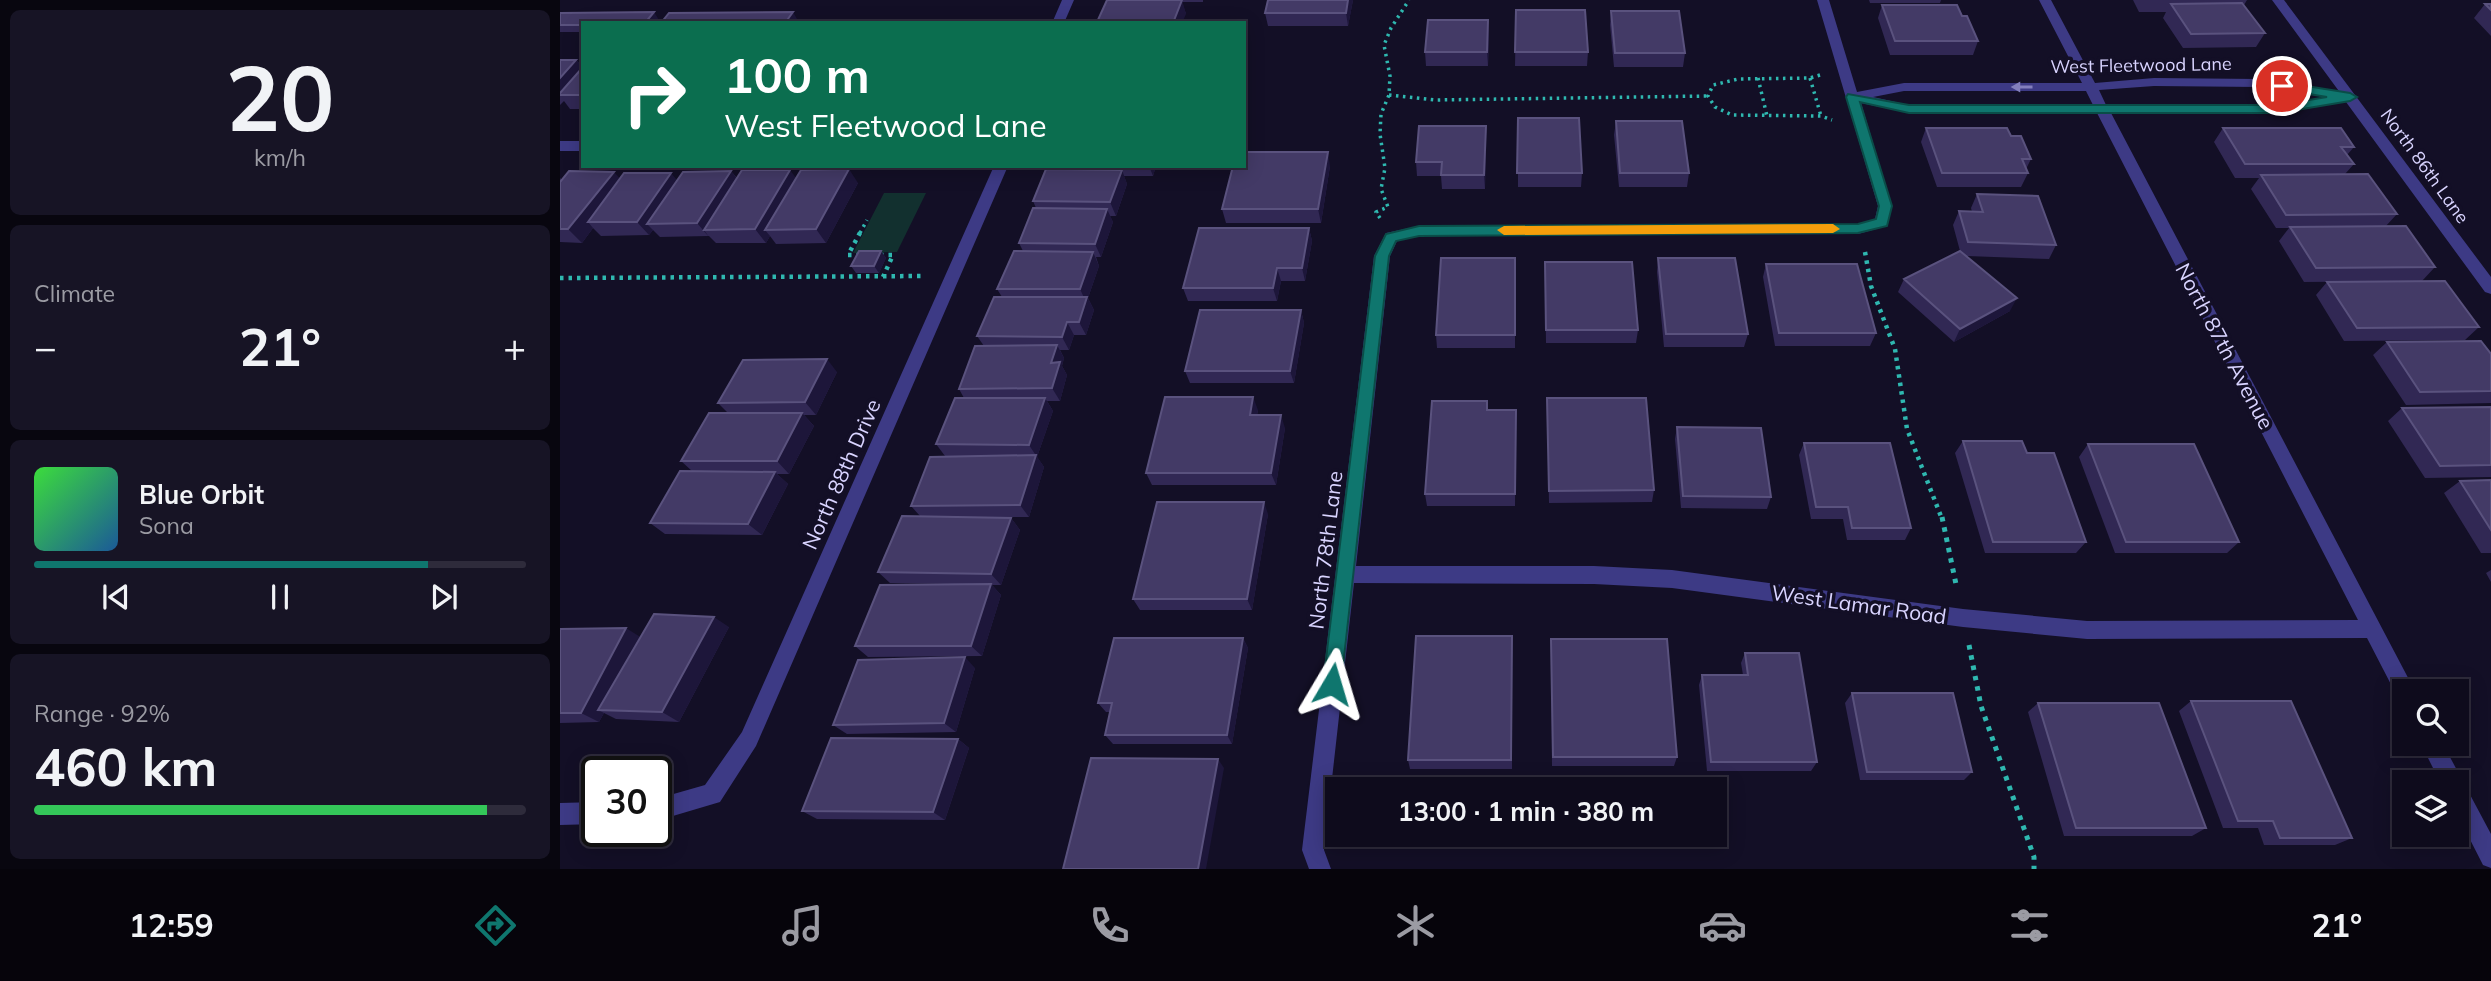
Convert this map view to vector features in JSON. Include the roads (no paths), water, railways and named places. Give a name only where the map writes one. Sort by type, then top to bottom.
[{"type":"street","points":[[1059,21],[1068,0]]},
{"type":"street","points":[[1823,0],[1852,97],[1909,109],[2279,109],[2350,97]]},
{"type":"street","name":"North 87th Avenue","points":[[2045,0],[2399,679]]},
{"type":"street","name":"North 86th Lane","points":[[2278,0],[2491,288]]},
{"type":"street","name":"West Fleetwood Lane","points":[[1852,97],[1904,87],[2091,87],[2154,82],[2259,83],[2350,97]]},
{"type":"street","points":[[2227,82],[2244,109]]},
{"type":"street","name":"North 78th Lane","points":[[1320,869],[1313,850],[1382,256],[1391,237],[1419,231],[1858,229],[1882,222],[1885,206],[1852,97]]},
{"type":"street","points":[[560,146],[581,146]]},
{"type":"street","name":"North 88th Drive","points":[[672,805],[712,794],[749,740],[1000,168]]},
{"type":"street","name":"West Lamar Road","points":[[1345,574],[1594,575],[1672,579],[1963,618],[2087,631],[2372,629]]},
{"type":"street","points":[[560,814],[581,813]]},
{"type":"street","points":[[2469,814],[2491,857]]}]
